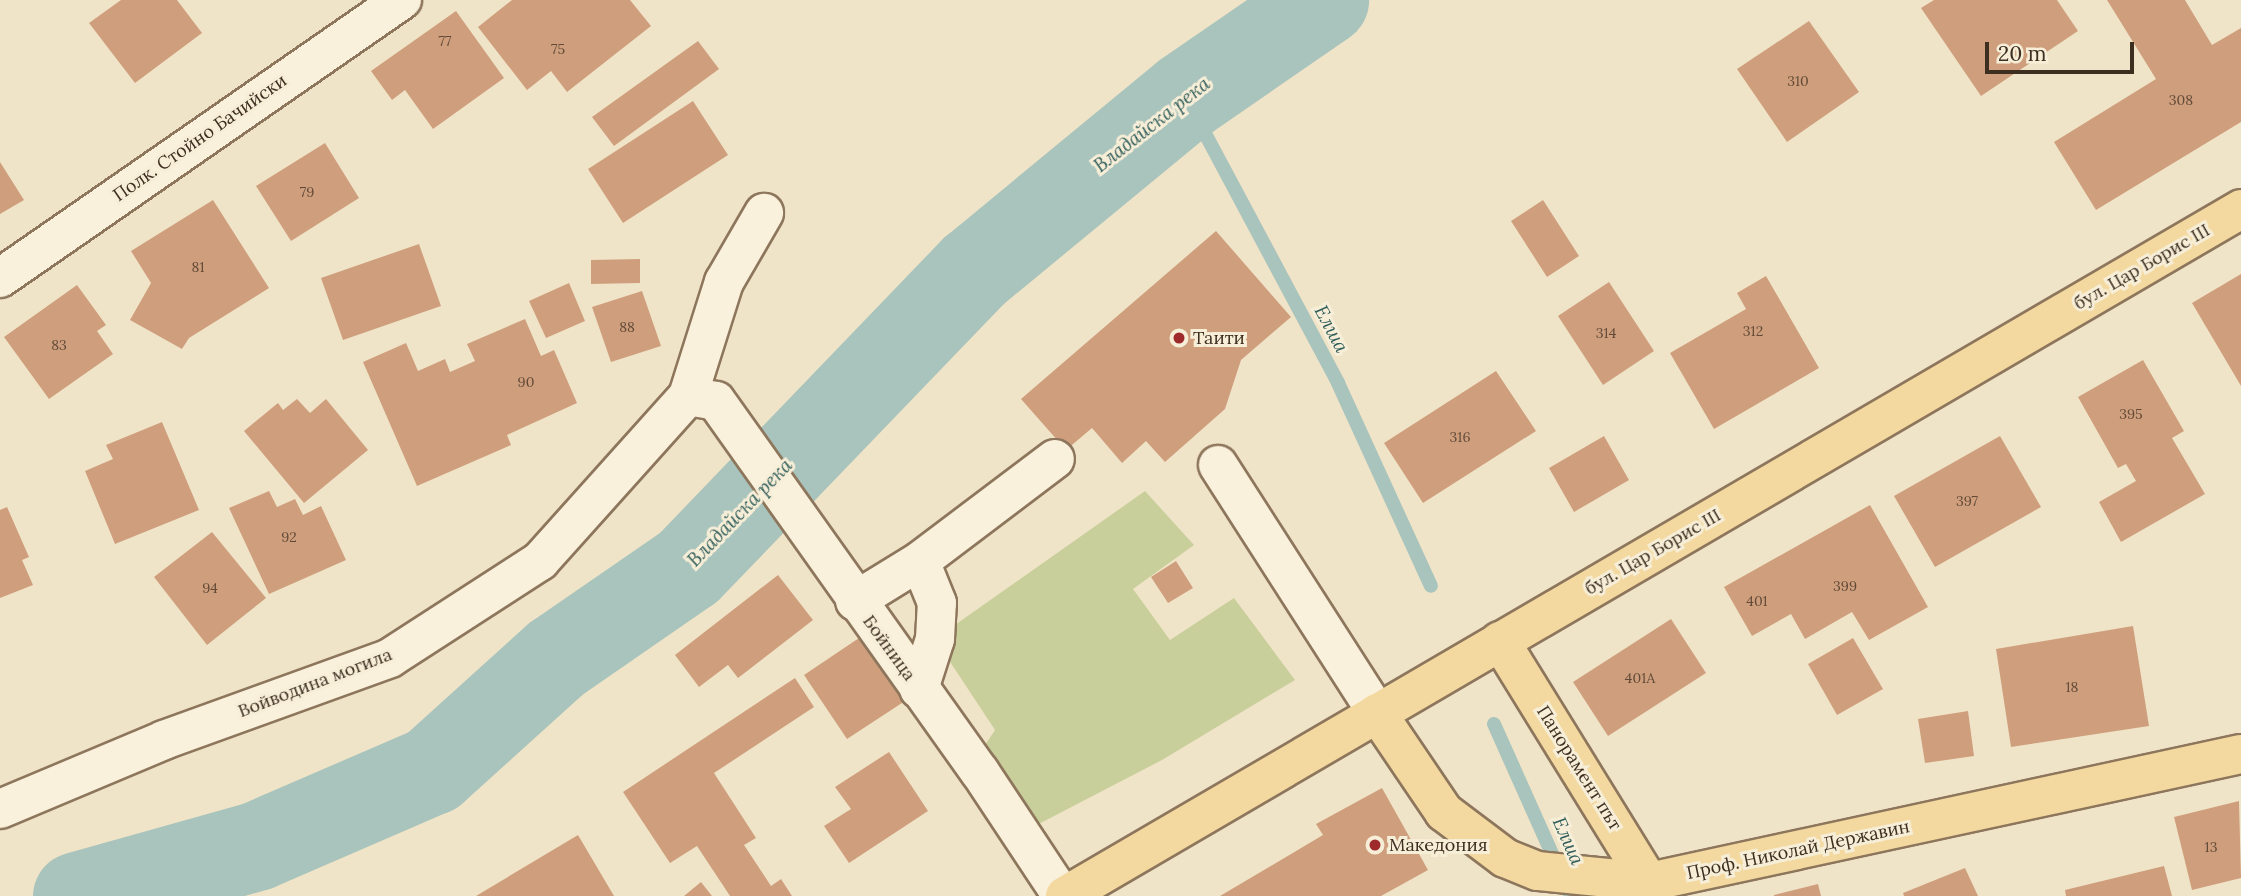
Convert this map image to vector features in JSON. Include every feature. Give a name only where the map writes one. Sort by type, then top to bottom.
[{"type":"main road","name":"бул. Цар Борис III","points":[[1063,896],[2241,209]]},
{"type":"main road","name":"Панорамент път","points":[[1500,641],[1653,889]]},
{"type":"main road","name":"Проф. Николай Державин","points":[[1377,713],[1444,812],[1505,858],[1538,871],[1585,876],[1653,889],[2241,754]]},
{"type":"street","name":"Полк. Стойно Бачийски","points":[[0,278],[402,0]]},
{"type":"street","points":[[702,398],[724,282],[764,212]]},
{"type":"street","name":"Бойница","points":[[702,398],[821,551],[1063,896]]},
{"type":"street","name":"Войводина могила","points":[[0,809],[164,740],[390,658],[540,561],[702,398]]},
{"type":"street","points":[[855,601],[920,561],[1055,459]]},
{"type":"street","points":[[1218,465],[1377,713]]},
{"type":"street","points":[[919,689],[935,639],[937,603],[920,561]]},
{"type":"green space","points":[[1145,491],[1194,545],[1133,589],[1170,640],[1234,598],[1295,680],[1162,760],[1031,828],[981,751],[995,730],[935,639]]},
{"type":"building","points":[[121,0],[177,0],[202,33],[135,83],[89,23]]},
{"type":"building","points":[[512,0],[630,0],[651,26],[567,92],[551,71],[527,90],[478,27]]},
{"type":"building","points":[[1934,0],[2057,0],[2078,31],[1981,96],[1921,8]]},
{"type":"building","points":[[2107,0],[2185,0],[2212,45],[2241,28],[2241,122],[2096,210],[2054,142],[2156,79]]},
{"type":"building","points":[[456,11],[504,78],[433,129],[405,90],[392,100],[371,71]]},
{"type":"building","points":[[1809,21],[1859,92],[1787,142],[1737,69]]},
{"type":"building","points":[[698,41],[719,69],[614,146],[592,117]]},
{"type":"building","points":[[693,101],[728,155],[623,223],[588,169]]},
{"type":"building","points":[[325,143],[359,198],[291,241],[256,186]]},
{"type":"building","points":[[0,162],[24,200],[0,214]]},
{"type":"building","points":[[213,200],[269,288],[189,338],[182,349],[130,320],[151,283],[131,251]]},
{"type":"building","points":[[1543,200],[1579,256],[1547,277],[1511,221]]},
{"type":"building","name":"Таити","points":[[1216,231],[1291,317],[1241,360],[1225,409],[1165,462],[1146,441],[1122,463],[1092,428],[1066,450],[1021,399]]},
{"type":"building","points":[[419,244],[441,306],[343,340],[321,278]]},
{"type":"building","points":[[640,259],[640,283],[591,284],[591,260]]},
{"type":"building","points":[[2241,274],[2241,386],[2192,303]]},
{"type":"building","points":[[1766,276],[1819,368],[1714,429],[1670,353],[1746,309],[1737,293]]},
{"type":"building","points":[[1609,282],[1654,351],[1603,385],[1558,316]]},
{"type":"building","points":[[569,283],[585,321],[546,338],[529,301]]},
{"type":"building","points":[[77,285],[106,325],[97,331],[113,354],[49,399],[4,337]]},
{"type":"building","points":[[642,291],[661,346],[611,362],[592,307]]},
{"type":"building","points":[[525,319],[541,356],[554,350],[577,403],[507,435],[511,445],[417,486],[363,362],[406,343],[418,371],[445,359],[450,372],[475,361],[467,344]]},
{"type":"building","points":[[2143,360],[2184,431],[2172,438],[2205,494],[2121,542],[2099,502],[2136,481],[2126,464],[2118,468],[2078,397]]},
{"type":"building","points":[[1496,371],[1536,431],[1423,503],[1384,443]]},
{"type":"building","points":[[297,399],[310,413],[326,399],[368,450],[304,503],[244,431],[278,403],[283,410]]},
{"type":"building","points":[[162,422],[199,510],[115,544],[85,471],[113,459],[106,445]]},
{"type":"building","points":[[1604,436],[1629,480],[1574,512],[1549,468]]},
{"type":"building","points":[[2000,436],[2041,507],[1935,567],[1894,496]]},
{"type":"building","points":[[269,491],[277,507],[295,499],[303,515],[321,506],[346,560],[269,594],[229,508]]},
{"type":"building","points":[[1870,505],[1928,607],[1869,640],[1852,612],[1805,639],[1791,614],[1752,636],[1724,587]]},
{"type":"building","points":[[7,507],[29,557],[22,560],[33,585],[0,598],[0,510]]},
{"type":"building","points":[[212,532],[266,598],[207,645],[154,577]]},
{"type":"building","points":[[1176,561],[1193,588],[1168,603],[1151,577]]},
{"type":"building","points":[[778,575],[813,620],[738,678],[728,665],[699,687],[675,655]]},
{"type":"building","points":[[1671,619],[1706,673],[1608,736],[1573,682]]},
{"type":"building","points":[[2133,626],[2149,726],[2011,747],[1996,649]]},
{"type":"building","points":[[862,636],[905,701],[847,739],[804,675]]},
{"type":"building","points":[[1853,638],[1883,689],[1837,715],[1808,664]]},
{"type":"building","points":[[795,678],[814,707],[714,773],[756,838],[744,845],[771,886],[781,879],[792,896],[730,896],[697,846],[670,863],[623,792]]},
{"type":"building","points":[[1968,711],[1974,756],[1925,763],[1918,719]]},
{"type":"building","points":[[889,752],[928,811],[849,863],[824,826],[851,809],[835,787]]},
{"type":"building","points":[[1382,788],[1428,870],[1381,896],[1220,896],[1323,835],[1316,824]]},
{"type":"building","points":[[2239,801],[2241,878],[2192,890],[2174,817]]},
{"type":"building","points":[[578,835],[614,896],[476,896]]},
{"type":"building","points":[[2164,866],[2172,896],[2066,896],[2065,890]]},
{"type":"building","points":[[1965,868],[1978,896],[1904,896],[1903,893]]},
{"type":"building","points":[[701,882],[712,896],[684,896]]},
{"type":"building","points":[[1818,884],[1821,896],[1774,896],[1774,895]]},
{"type":"waterway","name":"Владайска река","points":[[77,896],[256,846],[432,770],[556,658],[688,567],[974,270],[1185,96],[1324,0]]},
{"type":"waterway","name":"Елша","points":[[1185,96],[1338,383],[1431,586]]},
{"type":"waterway","name":"Елша","points":[[1494,724],[1571,896]]},
{"type":"place","name":"Таити","points":[[1179,338]]},
{"type":"place","name":"Македония","points":[[1375,845]]}]
